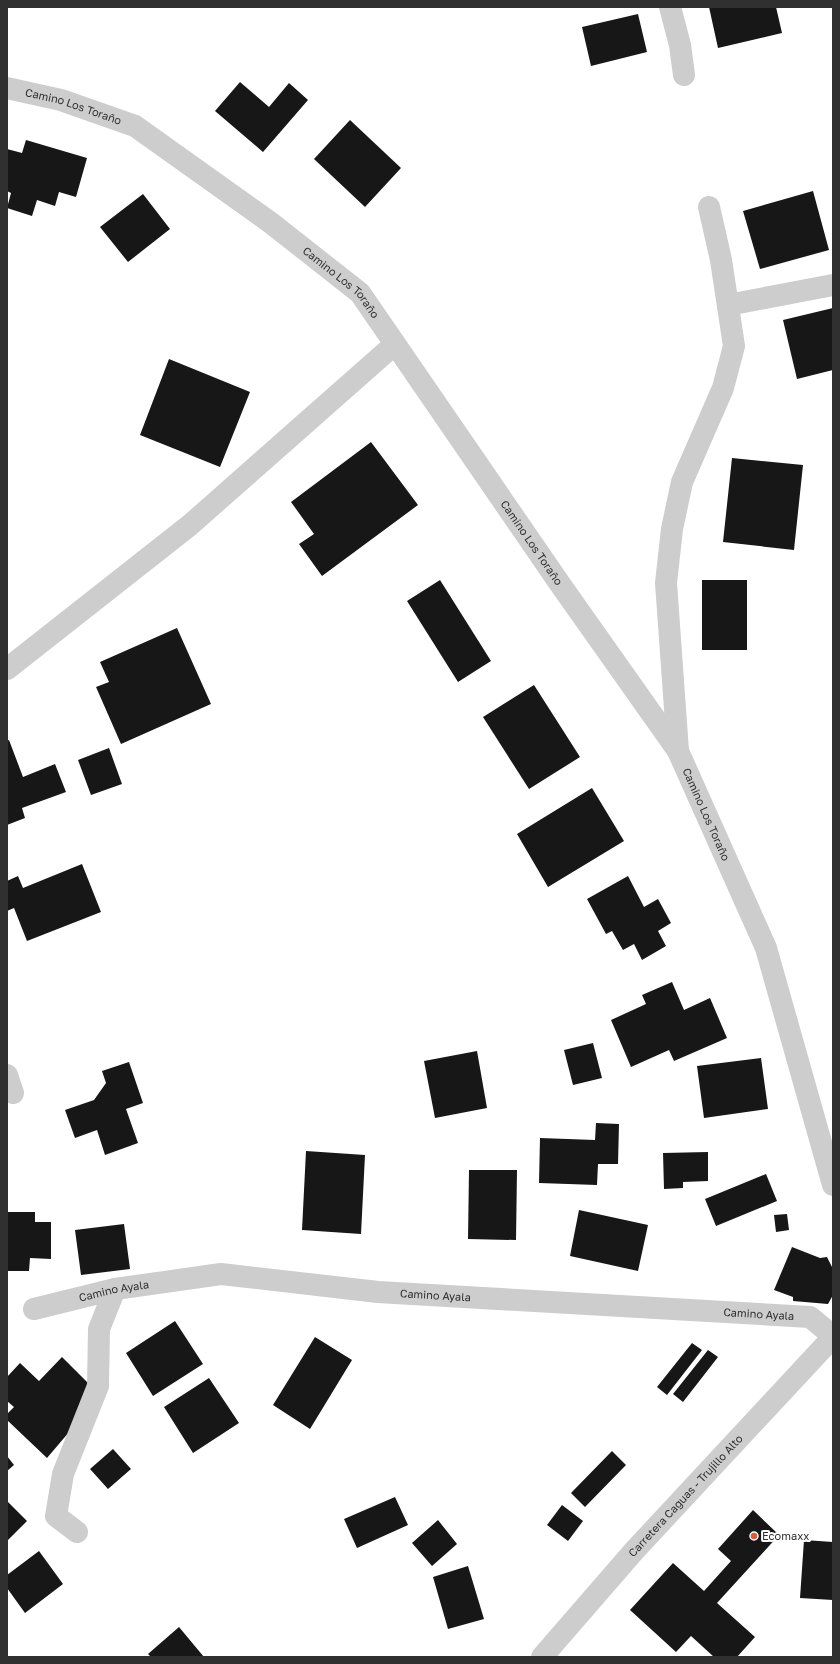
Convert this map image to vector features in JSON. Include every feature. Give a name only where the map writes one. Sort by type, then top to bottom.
[{"type":"street","points":[[670,7],[680,45],[684,75]]},
{"type":"street","name":"Camino Los Toraño","points":[[7,88],[61,100],[135,126],[271,223],[360,293],[560,584],[678,751],[766,948],[833,1185]]},
{"type":"street","points":[[678,751],[666,583],[672,529],[682,482],[723,388],[734,346],[721,260],[709,207]]},
{"type":"street","points":[[728,305],[833,286]]},
{"type":"street","points":[[7,669],[190,525],[395,344]]},
{"type":"street","name":"Camino Ayala","points":[[34,1309],[115,1289],[221,1274],[378,1292],[810,1317],[833,1336]]},
{"type":"street","points":[[77,1532],[56,1516],[63,1474],[98,1386],[98,1330],[115,1289]]},
{"type":"street","name":"Carretera Caguas - Trujillo Alto","points":[[542,1657],[634,1551],[833,1336]]},
{"type":"building","points":[[709,7],[776,7],[782,33],[718,48]]},
{"type":"building","points":[[638,14],[647,52],[591,66],[582,27]]},
{"type":"building","points":[[240,82],[269,107],[289,83],[308,100],[263,152],[215,111]]},
{"type":"building","points":[[350,120],[401,168],[365,207],[314,159]]},
{"type":"building","points":[[26,140],[87,158],[76,197],[59,192],[55,206],[37,200],[32,216],[7,208],[11,193],[7,191],[7,149],[22,153]]},
{"type":"building","points":[[813,191],[829,250],[760,269],[743,211]]},
{"type":"building","points":[[143,194],[170,229],[128,262],[100,227]]},
{"type":"building","points":[[833,308],[833,370],[797,379],[783,320]]},
{"type":"building","points":[[169,359],[250,392],[220,467],[140,435]]},
{"type":"building","points":[[371,442],[418,505],[322,576],[299,544],[314,534],[291,502]]},
{"type":"building","points":[[732,458],[803,465],[794,550],[723,542]]},
{"type":"building","points":[[440,580],[491,661],[458,682],[407,601]]},
{"type":"building","points":[[702,580],[747,580],[747,650],[702,650]]},
{"type":"building","points":[[177,628],[211,704],[121,744],[96,687],[109,682],[100,662]]},
{"type":"building","points":[[534,685],[580,757],[529,789],[483,717]]},
{"type":"building","points":[[9,740],[23,777],[55,764],[66,792],[22,808],[25,818],[7,825],[7,741]]},
{"type":"building","points":[[109,748],[122,784],[91,795],[78,760]]},
{"type":"building","points":[[592,788],[624,841],[548,887],[517,834]]},
{"type":"building","points":[[82,864],[101,912],[27,941],[14,908],[7,911],[7,881],[18,876],[23,888]]},
{"type":"building","points":[[628,876],[644,907],[658,899],[671,923],[658,931],[666,946],[642,960],[634,944],[623,950],[612,931],[606,934],[587,899]]},
{"type":"building","points":[[672,982],[684,1010],[710,998],[727,1038],[674,1061],[669,1050],[631,1067],[611,1020],[646,1004],[642,995]]},
{"type":"building","points":[[593,1043],[602,1078],[573,1085],[564,1050]]},
{"type":"building","points":[[477,1051],[487,1108],[435,1118],[424,1061]]},
{"type":"building","points":[[761,1058],[768,1109],[704,1118],[697,1066]]},
{"type":"building","points":[[129,1062],[143,1103],[126,1109],[138,1143],[105,1155],[97,1130],[75,1138],[65,1110],[94,1100],[106,1083],[102,1071]]},
{"type":"building","points":[[596,1123],[619,1124],[618,1164],[598,1164],[597,1185],[539,1183],[540,1138],[595,1140]]},
{"type":"building","points":[[306,1151],[365,1155],[361,1234],[302,1230]]},
{"type":"building","points":[[708,1152],[708,1181],[683,1182],[683,1188],[664,1189],[663,1153]]},
{"type":"building","points":[[469,1170],[517,1170],[516,1240],[468,1239]]},
{"type":"building","points":[[766,1174],[777,1201],[716,1226],[705,1199]]},
{"type":"building","points":[[579,1210],[648,1225],[638,1271],[570,1256]]},
{"type":"building","points":[[7,1212],[35,1212],[35,1222],[51,1222],[51,1259],[30,1258],[29,1271],[7,1271]]},
{"type":"building","points":[[787,1214],[789,1230],[776,1232],[774,1215]]},
{"type":"building","points":[[124,1224],[130,1269],[81,1275],[75,1230]]},
{"type":"building","points":[[792,1247],[820,1258],[827,1257],[833,1269],[833,1295],[828,1304],[793,1301],[793,1297],[774,1290]]},
{"type":"building","points":[[175,1321],[203,1364],[153,1396],[126,1353]]},
{"type":"building","points":[[315,1337],[352,1360],[310,1429],[273,1405]]},
{"type":"building","points":[[692,1343],[702,1350],[667,1395],[657,1387]]},
{"type":"building","points":[[708,1350],[718,1357],[683,1402],[673,1394]]},
{"type":"building","points":[[62,1357],[89,1384],[81,1418],[47,1458],[7,1420],[7,1414],[14,1407],[7,1401],[7,1377],[20,1363],[39,1381]]},
{"type":"building","points":[[209,1378],[239,1423],[193,1453],[164,1407]]},
{"type":"building","points":[[113,1449],[131,1469],[108,1489],[90,1469]]},
{"type":"building","points":[[612,1451],[626,1465],[585,1507],[571,1493]]},
{"type":"building","points":[[7,1456],[14,1465],[7,1471]]},
{"type":"building","points":[[395,1497],[408,1525],[357,1548],[344,1519]]},
{"type":"building","points":[[7,1501],[27,1521],[7,1541]]},
{"type":"building","points":[[562,1505],[583,1521],[568,1541],[547,1525]]},
{"type":"building","points":[[753,1510],[779,1535],[717,1603],[755,1637],[737,1657],[714,1657],[691,1636],[676,1652],[630,1610],[673,1563],[704,1591],[731,1561],[718,1549]]},
{"type":"building","points":[[438,1520],[457,1544],[432,1566],[412,1543]]},
{"type":"building","points":[[804,1540],[833,1542],[833,1600],[800,1598]]},
{"type":"building","points":[[39,1551],[63,1584],[25,1613],[7,1588],[7,1575]]},
{"type":"building","points":[[468,1566],[484,1619],[448,1629],[433,1577]]},
{"type":"building","points":[[179,1627],[204,1657],[151,1657],[148,1654]]},
{"type":"place","name":"Ecomaxx","points":[[754,1536]]}]
